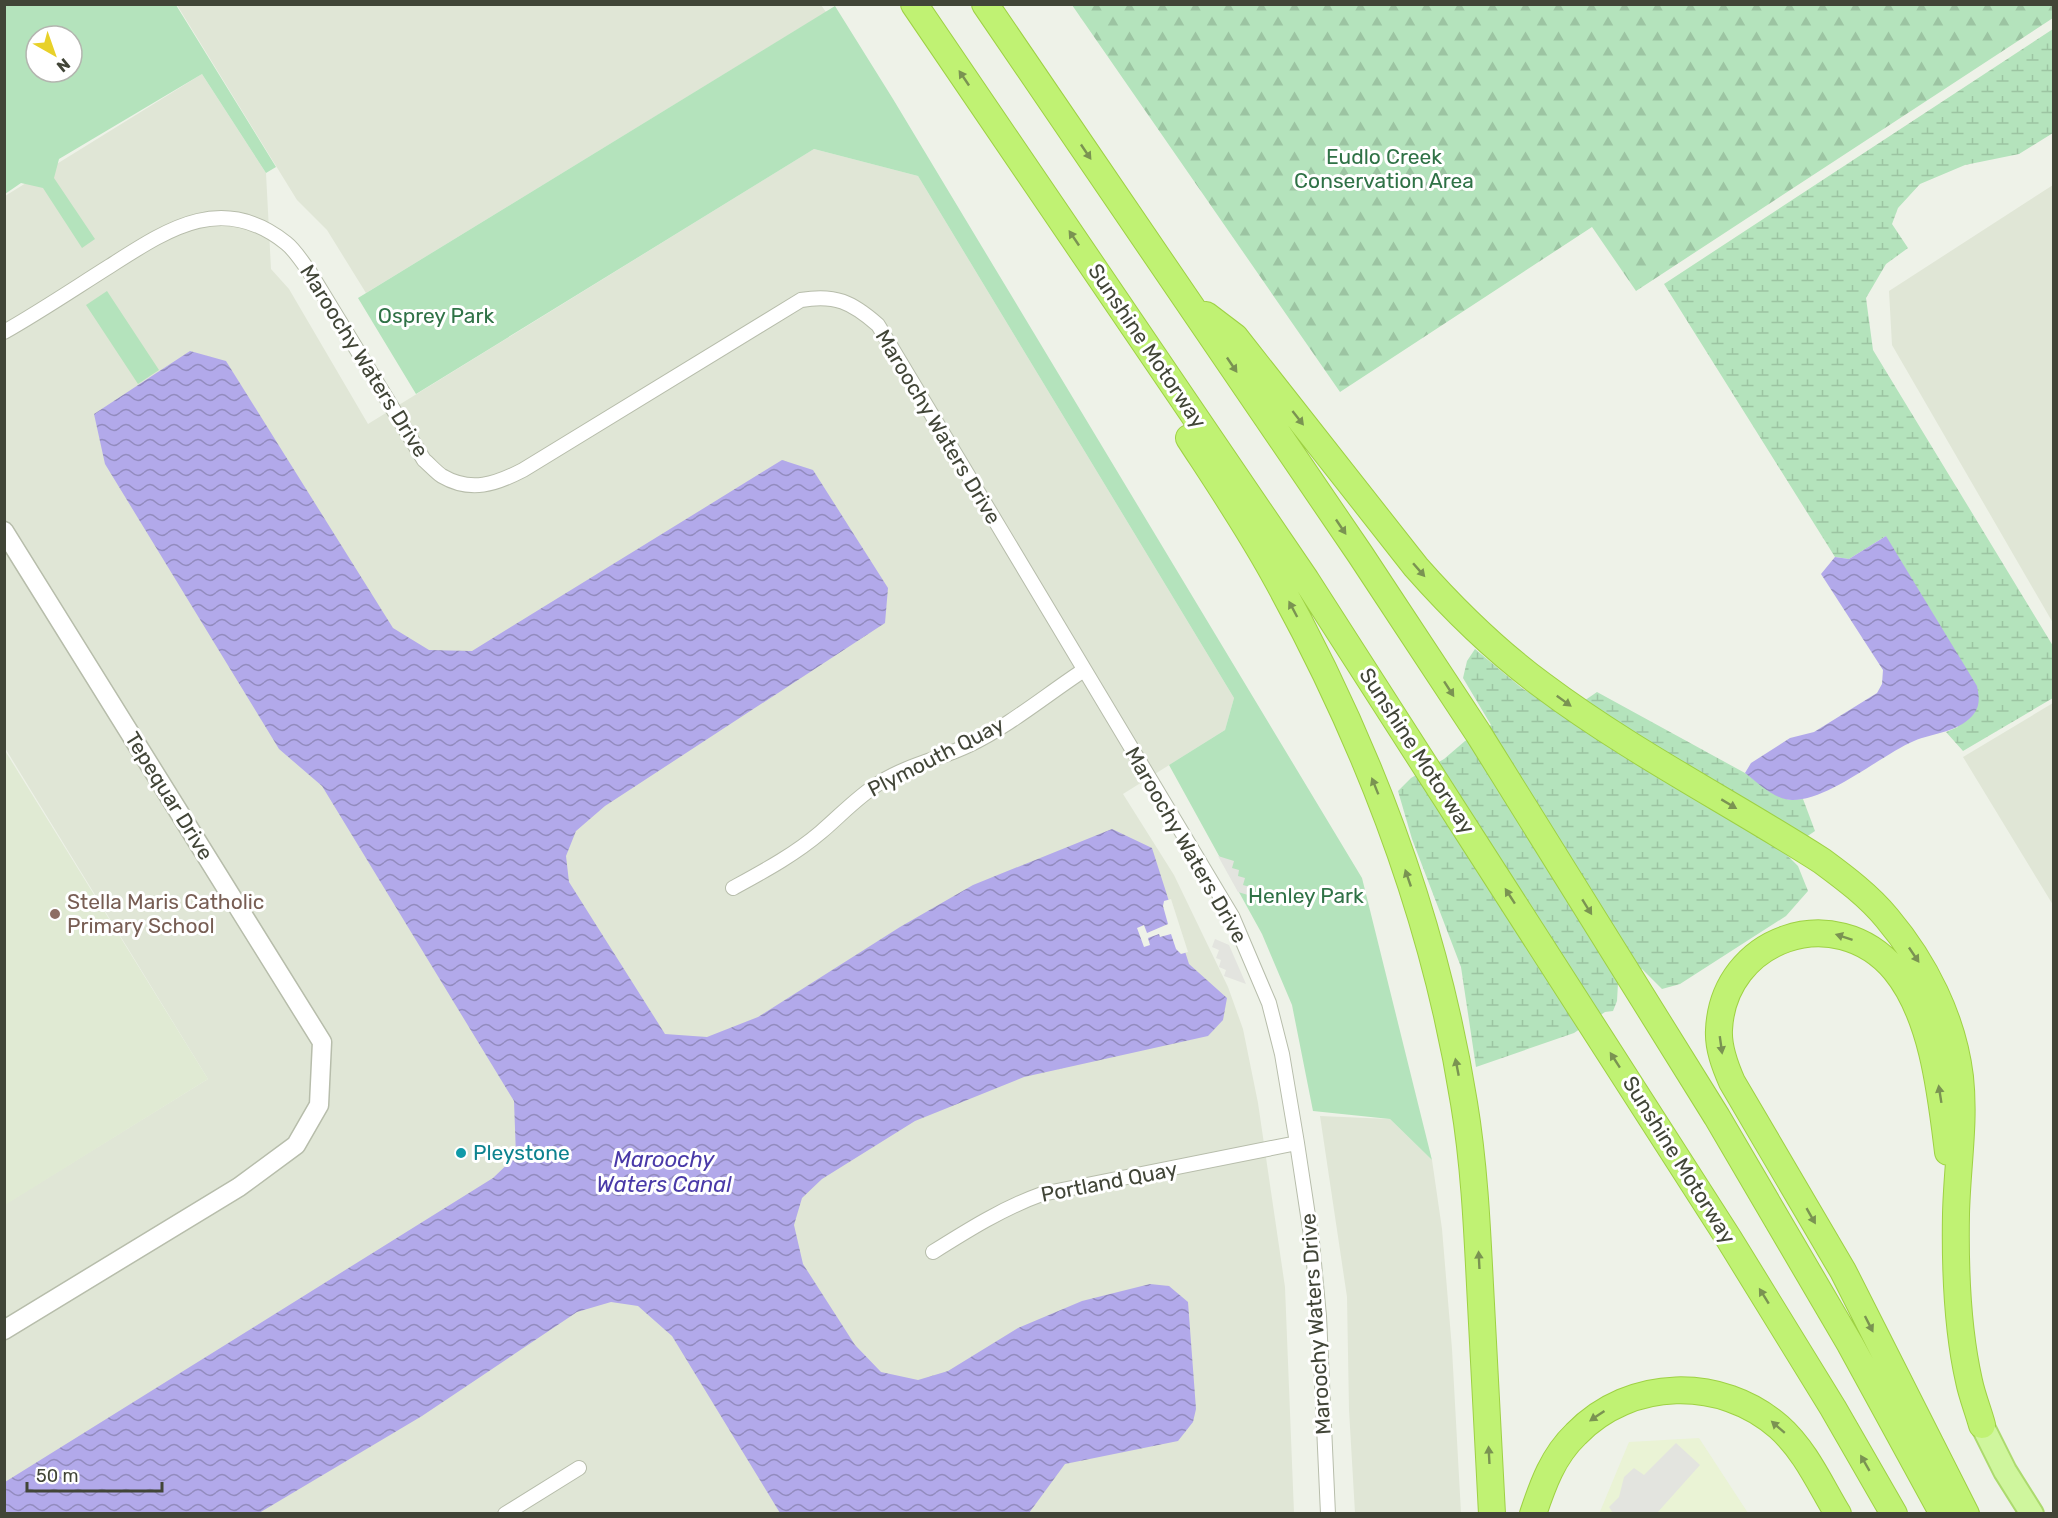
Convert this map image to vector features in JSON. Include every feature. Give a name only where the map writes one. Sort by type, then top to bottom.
[{"type":"highway","name":"Sunshine Motorway","points":[[914,4],[1306,580],[1435,778],[1729,1239],[1833,1408],[1894,1514]]},
{"type":"highway","points":[[985,4],[1347,535],[1458,703],[1717,1117],[1850,1344],[1943,1514]]},
{"type":"highway","points":[[1187,300],[1235,337],[1416,567],[1442,596],[1502,653],[1574,708],[1822,861],[1886,917],[1925,972],[1943,1013],[1955,1050],[1962,1100],[1956,1215],[1959,1319],[1969,1382],[1982,1425]]},
{"type":"highway","points":[[1118,304],[1143,367],[1234,507],[1303,627],[1366,765],[1416,899],[1443,996],[1470,1146],[1477,1220],[1492,1514]]},
{"type":"highway","points":[[1956,1215],[1936,1069],[1917,1009],[1895,970],[1865,945],[1832,933],[1804,933],[1794,936],[1767,948],[1752,959],[1729,989],[1722,1010],[1719,1031],[1720,1049],[1725,1066],[1732,1082],[1843,1271],[1966,1514]]},
{"type":"highway","points":[[1533,1514],[1551,1466],[1576,1434],[1590,1421],[1642,1395],[1686,1390],[1726,1397],[1746,1406],[1779,1428],[1803,1456],[1838,1514]]},
{"type":"main road","points":[[1982,1425],[2005,1471],[2032,1514]]},
{"type":"street","name":"Maroochy Waters Drive","points":[[4,332],[143,244],[176,226],[207,218],[233,219],[262,227],[288,244],[309,272],[424,460],[442,476],[469,486],[499,482],[523,470],[801,300],[820,297],[844,301],[861,310],[878,325],[1232,916],[1269,1003],[1282,1054],[1312,1242],[1319,1316],[1328,1514]]},
{"type":"street","name":"Tepequar Drive","points":[[4,531],[322,1042],[319,1105],[296,1145],[239,1187],[4,1330]]},
{"type":"street","name":"Plymouth Quay","points":[[733,888],[786,859],[822,831],[857,798],[883,781],[926,760],[969,745],[1084,670]]},
{"type":"street","name":"Portland Quay","points":[[933,1252],[977,1224],[1020,1201],[1042,1194],[1297,1143]]},
{"type":"street","points":[[505,1514],[579,1468]]},
{"type":"shaded area","points":[[177,5],[821,5],[826,12],[366,293],[327,230],[297,200]]},
{"type":"shaded area","points":[[202,74],[266,173],[271,269],[289,289],[368,424],[814,149],[918,176],[1234,698],[1225,730],[1123,794],[1174,875],[1228,987],[1243,1029],[1258,1103],[1285,1287],[1294,1513],[5,1513],[4,1205],[208,1079],[5,748],[5,196]]},
{"type":"shaded area","points":[[2053,185],[2053,623],[1892,345],[1889,291]]},
{"type":"shaded area","points":[[2053,703],[2053,905],[1963,757]]},
{"type":"shaded area","name":"Stella Maris Catholic Primary School","points":[[4,749],[208,1079],[5,1205],[4,1205]]},
{"type":"shaded area","points":[[1218,856],[1234,861],[1232,868],[1239,870],[1238,876],[1245,878],[1243,885],[1250,887],[1248,895],[1238,892]]},
{"type":"shaded area","points":[[1215,939],[1229,945],[1246,984],[1224,976],[1226,970],[1219,967],[1221,960],[1216,958],[1219,950],[1212,947]]},
{"type":"shaded area","points":[[1320,1116],[1390,1119],[1432,1160],[1442,1229],[1452,1349],[1461,1513],[1355,1513],[1349,1410],[1347,1297]]},
{"type":"shaded area","points":[[1699,1438],[1748,1513],[1599,1514],[1629,1442]]},
{"type":"shaded area","points":[[1676,1443],[1700,1465],[1657,1513],[1613,1513],[1609,1507],[1619,1497],[1624,1477],[1634,1468],[1644,1475]]},
{"type":"green space","points":[[5,4],[176,5],[276,167],[266,173],[202,74],[59,159],[54,178],[95,239],[82,248],[43,188],[21,183],[5,194]]},
{"type":"green space","name":"Eudlo Creek Conservation Area","points":[[2053,4],[2053,18],[1636,291],[1592,227],[1340,392],[1072,5]]},
{"type":"green space","points":[[835,6],[1362,878],[1432,1160],[1390,1119],[1313,1111],[1292,1005],[1262,934],[1169,765],[1225,730],[1234,698],[918,176],[814,149],[416,394],[358,298]]},
{"type":"green space","points":[[2053,29],[2053,133],[2019,154],[1965,165],[1920,184],[1898,208],[1892,224],[1908,248],[1886,264],[1866,298],[1873,350],[2053,646],[2053,698],[1963,751],[1946,732],[1958,727],[1886,536],[1849,559],[1835,557],[1664,284]]},
{"type":"green space","points":[[107,291],[159,370],[138,384],[86,305]]},
{"type":"green space","points":[[1475,649],[1523,689],[1565,714],[1597,692],[1745,773],[1771,792],[1789,800],[1803,799],[1815,831],[1784,852],[1798,866],[1808,891],[1786,916],[1680,984],[1662,989],[1642,969],[1618,983],[1617,1001],[1613,1011],[1605,1012],[1574,1033],[1476,1067],[1461,967],[1412,839],[1398,791],[1411,778],[1444,759],[1465,741],[1491,725],[1463,678],[1467,661]]},
{"type":"water","name":"Maroochy Waters Canal","points":[[190,351],[226,361],[393,628],[429,650],[472,651],[782,460],[813,470],[888,588],[885,623],[605,806],[576,831],[566,856],[569,882],[665,1034],[707,1037],[758,1017],[900,927],[973,885],[1112,829],[1152,848],[1189,964],[1227,998],[1223,1020],[1208,1036],[1024,1077],[915,1121],[822,1179],[802,1198],[794,1225],[803,1264],[855,1345],[881,1372],[918,1380],[948,1371],[1018,1328],[1082,1301],[1150,1284],[1169,1286],[1188,1302],[1196,1409],[1193,1422],[1178,1441],[1065,1464],[1029,1513],[780,1513],[672,1336],[638,1306],[611,1302],[577,1312],[422,1416],[259,1513],[5,1514],[5,1482],[493,1178],[516,1156],[514,1101],[322,786],[279,749],[105,464],[94,414]]},
{"type":"water","points":[[1886,536],[1977,686],[1979,700],[1977,708],[1963,724],[1914,741],[1822,793],[1792,800],[1779,797],[1745,773],[1751,763],[1790,738],[1814,732],[1877,693],[1882,684],[1883,670],[1821,574],[1835,557],[1849,559]]},
{"type":"pier","points":[[1171,899],[1188,952],[1181,954],[1176,949],[1171,934],[1160,937],[1159,934],[1148,938],[1150,945],[1144,947],[1137,928],[1144,925],[1147,933],[1168,924],[1163,906],[1164,901]]},
{"type":"place","name":"Stella Maris Catholic Primary School","points":[[55,914]]},
{"type":"place","name":"Pleystone","points":[[461,1153]]},
{"type":"park label","name":"Osprey Park","points":[[436,316]]},
{"type":"park label","name":"Henley Park","points":[[1306,896]]}]
